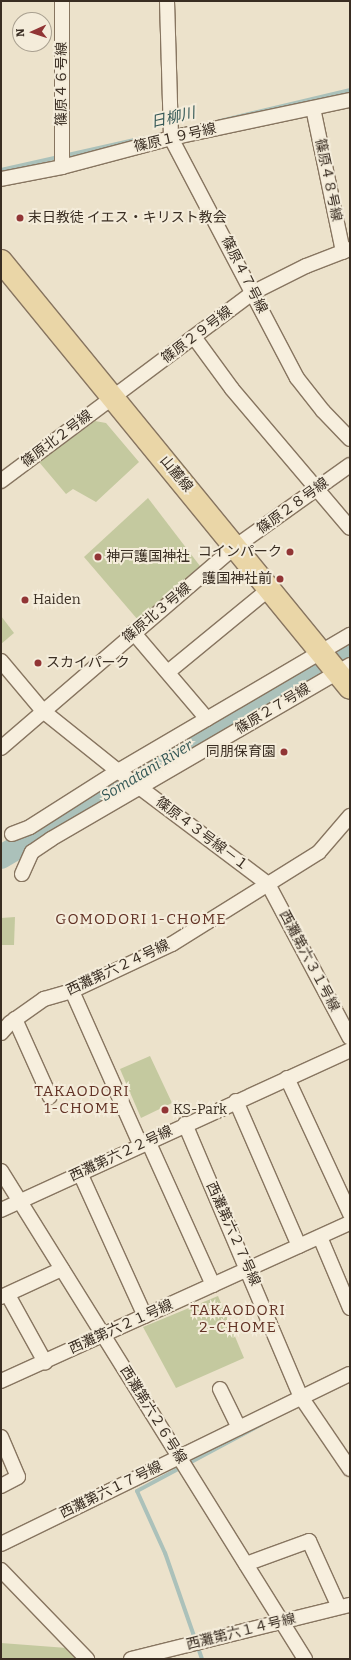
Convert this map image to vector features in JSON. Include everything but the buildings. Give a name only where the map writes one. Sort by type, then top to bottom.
[{"type":"main road","name":"山麓線","points":[[4,270],[113,397],[269,589],[332,662],[350,688]]},
{"type":"street","name":"篠原４６号線","points":[[62,1],[62,166]]},
{"type":"street","name":"篠原４７号線","points":[[167,1],[171,132],[297,378],[323,410],[350,438]]},
{"type":"street","name":"篠原１９号線","points":[[1,179],[62,166],[171,132],[313,108],[350,100]]},
{"type":"street","name":"篠原４８号線","points":[[313,108],[347,251]]},
{"type":"street","name":"篠原２９号線","points":[[113,397],[254,292],[306,266],[347,251]]},
{"type":"street","points":[[194,337],[232,389],[350,528]]},
{"type":"street","name":"篠原北２号線","points":[[2,477],[113,397]]},
{"type":"street","name":"篠原２８号線","points":[[235,547],[350,465]]},
{"type":"street","name":"篠原北３号線","points":[[1,748],[133,632],[235,547]]},
{"type":"street","points":[[168,672],[269,589]]},
{"type":"street","points":[[133,632],[207,719]]},
{"type":"street","name":"篠原２７号線","points":[[22,874],[32,852],[139,786],[332,662],[350,635]]},
{"type":"street","points":[[1,661],[43,712],[120,773]]},
{"type":"street","name":"篠原２７号線","points":[[12,834],[30,827],[207,719],[332,662]]},
{"type":"street","name":"篠原４３号線－１","points":[[120,773],[268,884]]},
{"type":"street","name":"西灘第六２４号線","points":[[1,1033],[15,1020],[44,999],[72,990],[172,944],[319,852],[350,816]]},
{"type":"street","name":"西灘第六３１号線","points":[[268,884],[350,1038]]},
{"type":"street","points":[[72,990],[213,1285]]},
{"type":"street","points":[[15,1020],[50,1097]]},
{"type":"street","name":"西灘第六２２号線","points":[[1,1210],[144,1142],[350,1050]]},
{"type":"street","points":[[287,1078],[350,1214]]},
{"type":"street","points":[[236,1101],[299,1246]]},
{"type":"street","name":"西灘第六２７号線","points":[[185,1124],[249,1269],[301,1397],[350,1470]]},
{"type":"street","name":"西灘第六２６号線","points":[[1,1171],[305,1659]]},
{"type":"street","points":[[80,1173],[145,1316]]},
{"type":"street","name":"西灘第六２１号線","points":[[1,1381],[350,1223]]},
{"type":"street","points":[[320,1237],[350,1308]]},
{"type":"street","points":[[45,1362],[4,1296],[62,1269]]},
{"type":"street","name":"西灘第六１７号線","points":[[1,1544],[350,1374]]},
{"type":"street","points":[[220,1389],[239,1428]]},
{"type":"street","points":[[1,1436],[18,1477],[1,1486]]},
{"type":"street","points":[[246,1564],[309,1541],[345,1606]]},
{"type":"street","points":[[1,1570],[87,1659]]},
{"type":"street","name":"西灘第六１４号線","points":[[131,1659],[345,1606]]},
{"type":"green space","points":[[95,421],[106,423],[139,462],[96,502],[73,489],[66,494],[39,462]]},
{"type":"green space","points":[[148,498],[200,566],[138,620],[84,557]]},
{"type":"green space","points":[[1,616],[14,633],[1,644]]},
{"type":"green space","points":[[15,917],[14,945],[1,945],[1,918]]},
{"type":"green space","points":[[150,1056],[172,1103],[141,1118],[120,1069]]},
{"type":"green space","points":[[218,1296],[244,1358],[176,1388],[143,1327]]},
{"type":"green space","points":[[1,1643],[67,1648],[76,1659],[1,1659]]},
{"type":"waterway","name":"日柳川","points":[[220,121],[350,90]]},
{"type":"waterway","name":"日柳川","points":[[1,170],[143,138]]},
{"type":"waterway","name":"Somatani River","points":[[1,857],[350,651]]},
{"type":"waterway","points":[[202,1659],[165,1553],[137,1491],[262,1424]]},
{"type":"place","name":"末日教徒 イエス・キリスト教会","points":[[20,218]]},
{"type":"place","name":"コインパーク","points":[[290,552]]},
{"type":"place","name":"神戸護国神社","points":[[98,557]]},
{"type":"place","name":"護国神社前","points":[[280,579]]},
{"type":"place","name":"Haiden","points":[[25,600]]},
{"type":"place","name":"スカイパーク","points":[[38,663]]},
{"type":"place","name":"同朋保育園","points":[[284,752]]},
{"type":"place","name":"KS-Park","points":[[165,1110]]},
{"type":"district","name":"GOMODORI 1-CHOME","points":[[141,920]]},
{"type":"district","name":"TAKAODORI 1-CHOME","points":[[82,1100]]},
{"type":"district","name":"TAKAODORI 2-CHOME","points":[[238,1318]]}]
